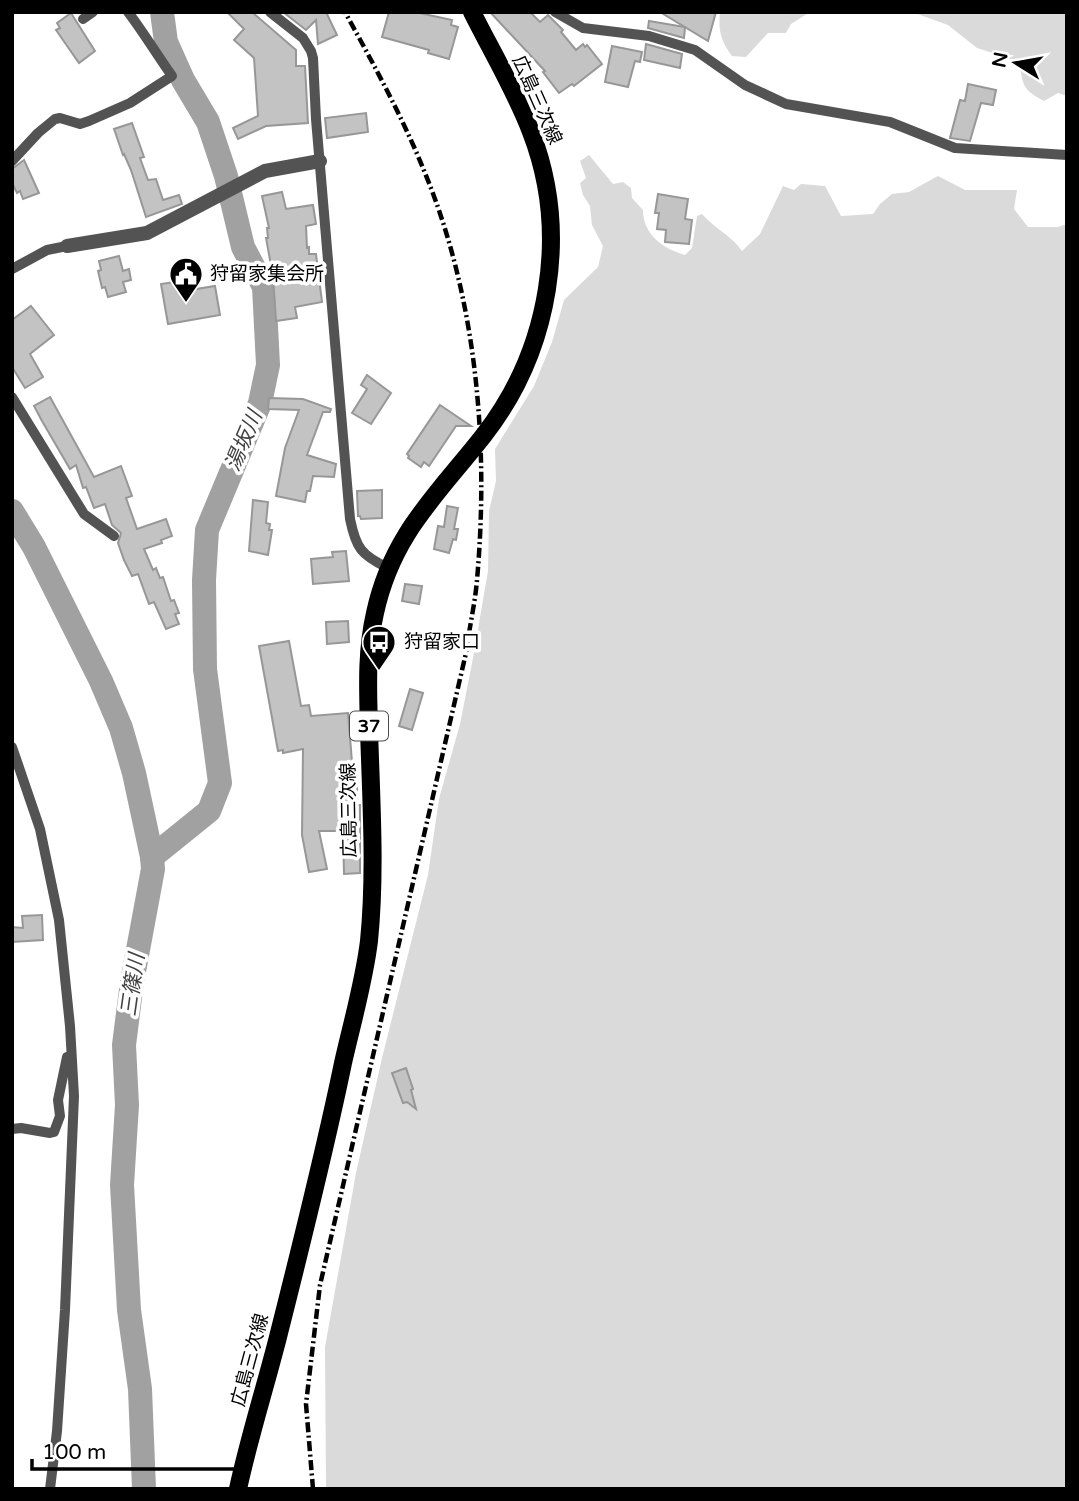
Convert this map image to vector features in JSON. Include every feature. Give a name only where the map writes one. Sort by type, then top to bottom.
[{"type":"main road","name":"広島三次線","points":[[239,1489],[323,1158],[367,955],[371,877],[368,661],[375,610],[388,568],[415,518],[503,408],[531,351],[547,289],[551,226],[541,163],[519,104],[472,12]]},
{"type":"street","points":[[12,161],[55,119],[80,124],[89,121],[130,103],[172,76],[128,12]]},
{"type":"street","points":[[270,12],[306,42],[313,58],[350,519],[359,547],[371,560],[388,568]]},
{"type":"street","points":[[555,12],[583,28],[649,36],[695,50],[745,85],[786,104],[890,122],[955,148],[1067,155]]},
{"type":"street","points":[[12,269],[47,250],[147,233],[265,171],[320,161]]},
{"type":"street","points":[[12,260],[18,257],[29,259]]},
{"type":"street","points":[[12,397],[84,514],[114,536]]},
{"type":"street","points":[[12,747],[40,829],[59,920],[74,1096],[71,1203],[57,1431],[50,1489]]},
{"type":"street","points":[[12,1129],[50,1133],[57,1126],[60,1116],[58,1100],[70,1046]]},
{"type":"shaded area","points":[[720,12],[810,12],[791,24],[786,33],[768,33],[746,57],[732,56],[725,45],[719,25]]},
{"type":"shaded area","points":[[912,12],[1067,12],[1067,96],[1058,93],[1044,101],[1025,86],[1020,62],[977,48],[948,25]]},
{"type":"shaded area","points":[[589,155],[613,184],[623,182],[631,188],[632,198],[643,210],[647,227],[656,240],[685,255],[692,248],[697,216],[702,214],[742,251],[760,234],[783,186],[794,190],[801,184],[825,186],[841,216],[873,214],[892,194],[909,192],[938,176],[965,190],[1017,190],[1014,209],[1028,227],[1058,227],[1067,224],[1067,1489],[326,1489],[325,1347],[356,1173],[428,875],[439,799],[460,724],[473,658],[488,571],[489,511],[496,481],[495,449],[534,386],[552,342],[564,300],[598,267],[603,246],[592,225],[590,206],[580,183],[586,178],[580,161]]},
{"type":"building","points":[[227,12],[252,12],[296,50],[296,66],[305,66],[308,123],[266,126],[238,139],[233,128],[258,116],[254,58],[234,40],[244,29]]},
{"type":"building","points":[[283,12],[326,12],[337,35],[318,44],[316,20],[306,30]]},
{"type":"building","points":[[389,12],[415,12],[452,20],[451,25],[458,27],[449,59],[428,53],[429,50],[382,37]]},
{"type":"building","points":[[490,12],[530,12],[540,22],[548,15],[563,30],[561,32],[576,50],[583,44],[585,47],[587,45],[602,64],[574,86],[572,84],[559,93],[543,72],[545,71]]},
{"type":"building","points":[[660,12],[716,12],[708,41]]},
{"type":"building","points":[[71,13],[95,51],[79,63],[56,30],[60,28],[57,23]]},
{"type":"building","points":[[649,21],[685,27],[684,38],[648,28]]},
{"type":"building","points":[[646,44],[682,54],[680,68],[644,60]]},
{"type":"building","points":[[612,46],[642,52],[640,62],[635,61],[628,87],[605,82]]},
{"type":"building","points":[[968,84],[996,90],[993,105],[981,103],[970,141],[950,138],[960,100],[965,101]]},
{"type":"building","points":[[366,113],[368,132],[327,138],[325,118]]},
{"type":"building","points":[[132,123],[144,157],[140,158],[148,180],[156,179],[163,200],[179,195],[182,204],[146,217],[114,129]]},
{"type":"building","points":[[24,160],[39,193],[23,199],[12,183],[12,169]]},
{"type":"building","points":[[282,192],[286,209],[313,205],[316,224],[306,226],[307,248],[309,247],[309,254],[316,254],[322,302],[295,307],[297,318],[276,321],[273,276],[266,238],[269,228],[262,196]]},
{"type":"building","points":[[658,194],[688,199],[685,219],[692,220],[689,244],[665,242],[666,230],[657,229],[659,213],[655,213]]},
{"type":"building","points":[[119,256],[123,271],[129,269],[131,280],[123,282],[126,292],[108,297],[105,287],[102,288],[99,261]]},
{"type":"building","points":[[194,279],[196,289],[215,286],[220,315],[168,324],[161,284]]},
{"type":"building","points":[[31,306],[54,335],[30,354],[43,377],[25,388],[12,367],[12,320]]},
{"type":"building","points":[[367,375],[391,393],[371,424],[352,413],[367,389],[361,385]]},
{"type":"building","points":[[50,397],[94,477],[121,466],[132,496],[126,498],[137,529],[166,519],[172,536],[161,540],[162,543],[144,549],[153,570],[156,568],[160,578],[163,577],[171,601],[174,600],[179,613],[175,614],[179,624],[166,629],[154,602],[149,604],[138,574],[132,576],[124,560],[118,543],[121,533],[112,525],[105,504],[94,508],[86,487],[83,488],[76,465],[70,469],[42,421],[34,406]]},
{"type":"building","points":[[269,398],[303,399],[331,409],[330,412],[323,412],[307,455],[336,464],[334,477],[313,476],[305,502],[276,496],[285,448],[299,410],[268,409]]},
{"type":"building","points":[[440,405],[471,426],[456,426],[429,466],[424,462],[421,467],[408,458],[407,454]]},
{"type":"building","points":[[382,490],[382,518],[361,519],[358,516],[357,491]]},
{"type":"building","points":[[253,500],[268,502],[266,523],[270,524],[269,530],[272,530],[268,555],[249,551]]},
{"type":"building","points":[[447,506],[458,508],[454,529],[458,529],[456,540],[453,539],[449,553],[434,549],[438,526],[444,527]]},
{"type":"building","points":[[346,551],[349,581],[313,584],[311,559],[333,557],[332,552]]},
{"type":"building","points":[[405,584],[422,586],[419,604],[402,601]]},
{"type":"building","points":[[348,621],[349,642],[327,644],[326,622]]},
{"type":"building","points":[[289,641],[301,706],[309,705],[311,716],[348,713],[353,774],[354,780],[357,780],[357,805],[360,805],[360,873],[344,874],[343,831],[319,831],[327,869],[309,872],[302,835],[303,749],[283,753],[283,750],[278,751],[259,646]]},
{"type":"building","points":[[410,689],[423,693],[412,730],[399,726]]},
{"type":"building","points":[[42,915],[43,940],[12,942],[12,927],[23,928],[22,916]]},
{"type":"building","points":[[406,1068],[416,1109],[407,1102],[403,1103],[392,1073]]},
{"type":"waterway","name":"湯坂川","points":[[152,857],[209,811],[220,783],[205,669],[204,580],[207,530],[260,403],[268,365],[264,287],[243,247],[226,176],[208,122],[183,80],[166,42],[162,12]]},
{"type":"waterway","name":"三篠川","points":[[12,511],[34,547],[101,681],[121,728],[134,773],[152,857],[153,869],[132,982],[124,1045],[127,1105],[122,1185],[129,1310],[140,1389],[144,1489]]},
{"type":"railway","points":[[313,1489],[306,1404],[320,1285],[466,653],[476,589],[480,529],[480,425],[475,374],[457,271],[443,221],[416,152],[388,92],[345,12]]},
{"type":"place","name":"狩留家集会所","points":[[186,304]]},
{"type":"place","name":"狩留家口","points":[[379,672]]}]
